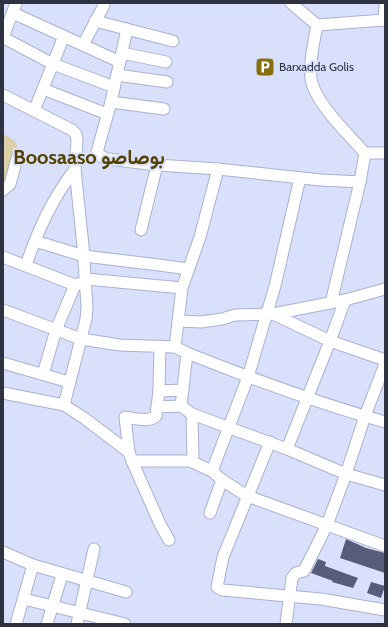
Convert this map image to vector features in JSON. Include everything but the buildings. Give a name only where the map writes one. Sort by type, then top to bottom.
[{"type":"street","points":[[83,45],[104,5],[103,3]]},
{"type":"street","points":[[291,3],[317,25],[384,20],[385,5]]},
{"type":"street","points":[[114,87],[53,64],[4,38],[15,8],[83,45],[121,58],[166,62]]},
{"type":"street","points":[[95,21],[173,41]]},
{"type":"street","points":[[317,25],[312,58],[311,79],[315,93],[365,153],[385,153]]},
{"type":"street","points":[[127,29],[111,102],[97,152],[102,157],[108,160],[157,165],[218,169],[321,180],[360,182]]},
{"type":"street","points":[[34,111],[64,36]]},
{"type":"street","points":[[117,75],[167,82]]},
{"type":"street","points":[[43,89],[107,114]]},
{"type":"street","points":[[3,95],[72,130],[76,134],[75,169],[84,256],[82,282],[87,317],[64,405]]},
{"type":"street","points":[[111,102],[164,109]]},
{"type":"street","points":[[331,303],[360,182],[365,153]]},
{"type":"street","points":[[3,190],[10,184],[18,155]]},
{"type":"street","points":[[142,230],[157,165]]},
{"type":"street","points":[[26,265],[43,220],[59,191],[75,169]]},
{"type":"street","points":[[175,347],[182,288],[200,237],[218,169]]},
{"type":"street","points":[[212,471],[270,315],[300,178]]},
{"type":"street","points":[[35,241],[84,256],[188,270]]},
{"type":"street","points":[[3,257],[82,282],[182,288]]},
{"type":"street","points":[[43,374],[56,330],[82,282]]},
{"type":"street","points":[[178,321],[201,322],[222,319],[235,315],[270,315],[345,300],[385,289]]},
{"type":"street","points":[[288,449],[345,300]]},
{"type":"street","points":[[3,310],[81,340],[120,345],[175,347],[248,377],[308,398],[385,422]]},
{"type":"street","points":[[270,315],[330,341],[385,360]]},
{"type":"street","points":[[160,346],[159,390],[156,416],[154,418],[145,419],[125,417],[130,456],[160,524],[169,540]]},
{"type":"street","points":[[181,406],[187,353]]},
{"type":"street","points":[[3,363],[69,382]]},
{"type":"street","points":[[286,624],[289,595],[294,575],[306,568],[326,525],[346,474],[365,416],[385,364]]},
{"type":"street","points":[[159,390],[182,390]]},
{"type":"street","points":[[3,393],[64,405],[84,418],[130,456],[193,462],[212,471],[222,480],[247,496],[385,546]]},
{"type":"street","points":[[157,407],[181,406],[192,414],[288,449],[346,474],[385,485]]},
{"type":"street","points":[[192,414],[193,462]]},
{"type":"street","points":[[270,442],[223,557],[217,587],[222,590],[289,595],[385,610]]},
{"type":"street","points":[[210,513],[222,480]]},
{"type":"street","points":[[77,624],[94,549]]},
{"type":"street","points":[[3,552],[33,566],[126,592]]},
{"type":"street","points":[[16,624],[33,566]]},
{"type":"street","points":[[47,624],[62,575]]},
{"type":"street","points":[[24,599],[125,624]]},
{"type":"shaded area","points":[[3,134],[12,139],[17,145],[20,164],[15,177],[3,190]]},
{"type":"place","name":"Barxadda Golis","points":[[265,67]]},
{"type":"district","name":"Boosaaso بوصاصو","points":[[89,157]]}]
